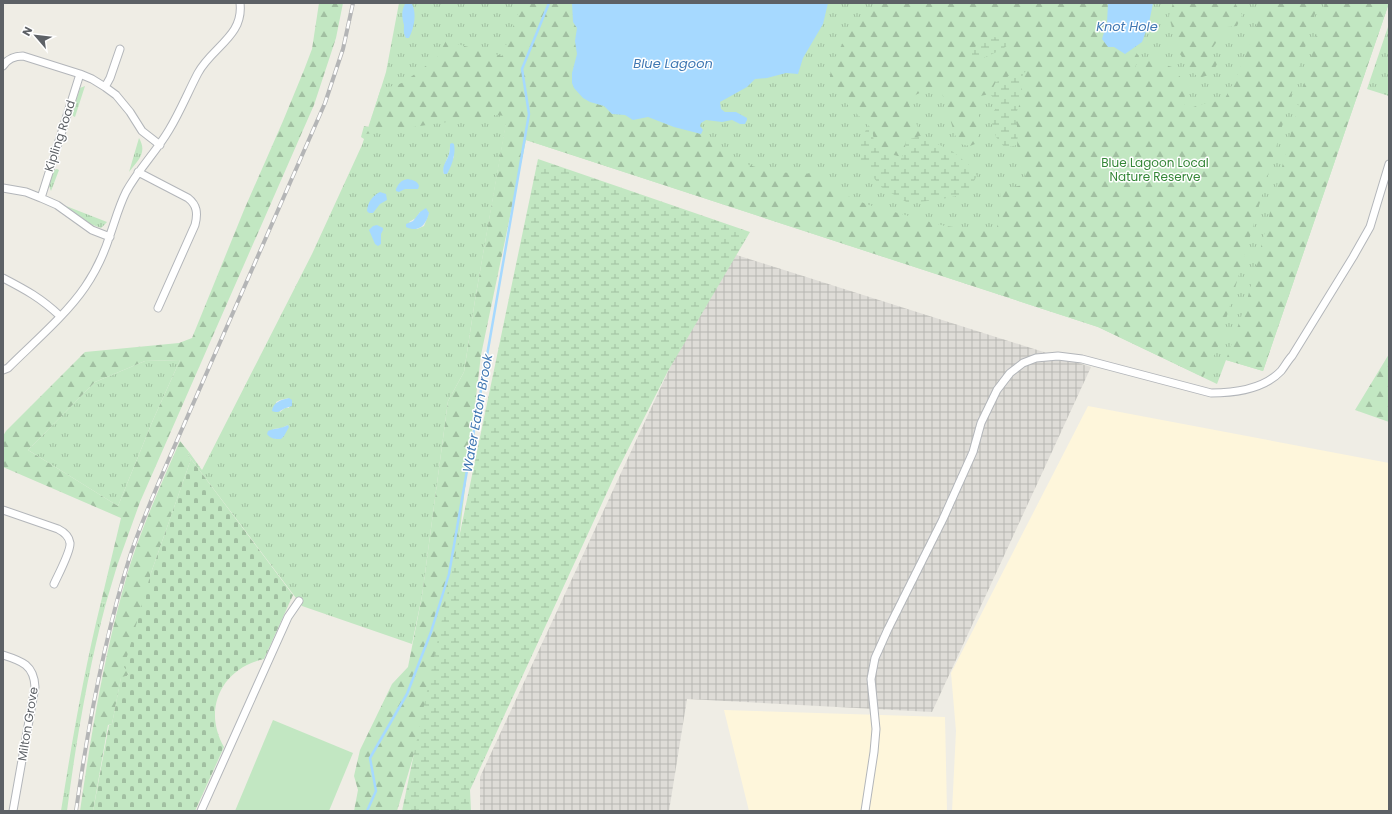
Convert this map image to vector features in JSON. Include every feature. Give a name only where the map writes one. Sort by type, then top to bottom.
[{"type":"street","points":[[3,370],[8,368],[60,316],[84,288],[94,273],[110,237],[120,205],[138,172],[170,130],[199,72],[208,58],[232,35],[237,27],[240,18],[240,3]]},
{"type":"street","points":[[105,87],[110,78],[120,49]]},
{"type":"street","points":[[3,66],[10,58],[23,56],[92,79],[116,95],[130,112],[142,131],[160,145]]},
{"type":"street","name":"Kipling Road","points":[[41,198],[80,74]]},
{"type":"street","points":[[865,811],[876,728],[871,679],[875,658],[943,519],[972,452],[981,423],[997,390],[1010,373],[1023,363],[1036,358],[1058,356],[1082,359],[1211,393],[1227,393],[1254,387],[1270,380],[1281,371],[1292,356],[1367,233],[1389,164]]},
{"type":"street","points":[[138,172],[188,198],[193,202],[196,208],[197,216],[195,225],[158,308]]},
{"type":"street","points":[[3,188],[26,192],[41,198],[92,230],[110,237]]},
{"type":"street","points":[[3,278],[32,293],[60,316]]},
{"type":"street","points":[[3,510],[58,528],[64,531],[68,536],[70,543],[69,549],[54,584]]},
{"type":"street","points":[[201,811],[288,617],[299,601]]},
{"type":"street","name":"Milton Grove","points":[[3,655],[24,663],[30,669],[35,678],[35,687],[13,811]]},
{"type":"shaded area","points":[[724,251],[1091,367],[932,712],[687,699],[669,811],[480,811],[480,777]]},
{"type":"shaded area","points":[[1088,406],[1389,463],[1389,811],[952,811],[956,731],[951,673]]},
{"type":"shaded area","points":[[724,710],[945,717],[947,811],[749,811]]},
{"type":"green space","points":[[319,3],[343,3],[336,38],[314,105],[140,502],[117,566],[106,603],[101,602],[121,518],[3,467],[3,436],[6,431],[85,352],[179,343],[192,338],[312,49]],"holes":[[[180,360],[153,420],[118,506],[28,450],[95,382],[145,361]]]},
{"type":"green space","name":"Blue Lagoon Local Nature Reserve","points":[[399,3],[1389,3],[1263,371],[1226,360],[1217,384],[1098,327],[526,140],[506,124],[464,372],[448,401],[422,596],[412,644],[302,606],[188,455],[189,452],[202,470],[312,254],[362,145],[364,139],[361,137],[364,126],[369,127],[386,72]],"holes":[[[450,144],[454,144],[454,157],[444,174],[445,164],[449,153]],[[420,212],[429,213],[424,226],[417,229],[409,222],[416,218]],[[289,398],[289,408],[285,408],[280,412],[276,402]],[[288,425],[275,439],[273,429],[282,428]]]},
{"type":"green space","points":[[522,3],[572,3],[573,21],[577,28],[575,41],[577,54],[572,73],[574,88],[583,98],[590,102],[604,106],[612,114],[625,115],[633,120],[648,117],[674,127],[701,134],[729,154],[749,165],[772,172],[818,174],[851,198],[869,205],[945,226],[996,232],[1001,208],[1000,190],[1027,184],[1017,145],[1018,132],[1015,117],[1019,105],[1025,96],[1019,83],[1023,74],[1039,57],[1028,62],[1008,77],[996,82],[990,94],[980,96],[978,137],[975,144],[970,146],[960,144],[955,135],[941,90],[928,89],[907,99],[921,136],[906,140],[905,150],[902,157],[888,154],[874,142],[872,129],[846,103],[843,95],[833,92],[830,83],[834,61],[846,38],[862,18],[879,3],[1108,3],[1107,24],[1102,39],[1125,54],[1132,48],[1139,56],[1135,68],[1138,69],[1147,59],[1172,67],[1186,84],[1184,104],[1190,108],[1206,103],[1224,100],[1237,76],[1265,3],[1318,3],[1217,350],[1203,377],[1098,327],[526,140],[481,355],[446,647],[397,811],[354,811],[358,790],[354,776],[360,750],[392,684],[408,667],[422,596],[448,401],[464,372],[507,116],[494,115],[366,134],[381,88],[394,86],[404,82],[436,59],[446,41],[502,56]]},
{"type":"green space","points":[[1173,3],[1235,3],[1242,15],[1237,26],[1227,27],[1211,50],[1217,64],[1212,74],[1199,78],[1191,71],[1178,51],[1169,16]]},
{"type":"green space","points":[[1325,3],[1389,3],[1263,371],[1226,360],[1247,300]]},
{"type":"green space","points":[[1389,24],[1389,96],[1367,89]]},
{"type":"green space","points":[[994,37],[1007,39],[1011,43],[1001,50],[979,60],[972,57],[972,50],[982,40]]},
{"type":"green space","points":[[1040,56],[1023,74],[1019,83],[1025,96],[1019,105],[1015,117],[1018,132],[1017,145],[1005,148],[996,137],[991,119],[998,104],[990,94],[996,82],[1008,77]]},
{"type":"green space","points":[[85,86],[75,117],[72,114],[80,88]]},
{"type":"green space","points":[[872,129],[874,142],[888,154],[902,157],[905,150],[906,140],[921,136],[952,151],[969,165],[977,176],[966,194],[937,200],[908,203],[881,187],[860,160],[860,141],[866,130]]},
{"type":"green space","points":[[139,138],[142,152],[129,172]]},
{"type":"green space","points":[[538,159],[750,232],[668,371],[615,475],[470,790],[471,811],[402,811]]},
{"type":"green space","points":[[54,170],[59,170],[51,191],[49,186]]},
{"type":"green space","points":[[66,206],[107,222],[101,228],[90,224]]},
{"type":"green space","points":[[1389,354],[1389,422],[1355,410]]},
{"type":"green space","points":[[180,360],[153,420],[118,506],[28,450],[95,382],[145,361]]},
{"type":"green space","points":[[180,441],[189,452],[188,455],[191,459],[151,573],[129,673],[127,676],[121,678],[112,724],[108,725],[93,811],[80,811],[100,686],[121,595],[141,533]]},
{"type":"green space","points":[[191,459],[293,595],[264,659],[249,664],[237,671],[227,681],[220,692],[216,705],[215,718],[218,733],[224,747],[195,811],[93,811],[109,725],[112,724],[121,677],[127,676],[129,673],[124,667],[151,573]]},
{"type":"green space","points":[[101,602],[106,603],[83,706],[67,811],[61,811],[79,706]]},
{"type":"green space","points":[[273,720],[353,753],[329,811],[235,811]]},
{"type":"water","points":[[410,3],[414,8],[414,21],[409,38],[406,38],[404,33],[402,12],[405,4]]},
{"type":"water","name":"Blue Lagoon","points":[[572,3],[828,3],[823,24],[803,58],[798,74],[786,73],[767,78],[755,79],[747,87],[720,102],[721,109],[725,112],[736,112],[747,118],[745,124],[740,124],[732,120],[722,122],[706,120],[701,123],[700,126],[703,130],[701,134],[674,127],[648,117],[633,120],[625,115],[612,114],[604,106],[590,102],[583,98],[574,88],[572,83],[572,73],[577,54],[575,41],[577,28],[573,22]]},
{"type":"water","name":"Knot Hole","points":[[1108,3],[1153,3],[1149,23],[1142,42],[1125,54],[1114,47],[1108,47],[1102,39],[1107,23]]},
{"type":"water","points":[[450,144],[454,144],[453,159],[447,174],[444,174],[444,166],[449,153]]},
{"type":"water","points":[[408,179],[417,183],[419,186],[418,189],[405,189],[399,192],[396,191],[400,182]]},
{"type":"water","points":[[380,192],[386,194],[387,200],[380,204],[373,213],[369,213],[367,211],[369,202]]},
{"type":"water","points":[[426,208],[429,213],[426,221],[421,227],[411,229],[406,227],[406,224],[413,221],[420,212]]},
{"type":"water","points":[[377,225],[383,228],[381,234],[381,244],[378,246],[375,244],[369,230],[373,226]]},
{"type":"water","points":[[289,398],[292,400],[292,406],[278,412],[272,411],[276,403]]},
{"type":"water","points":[[288,425],[289,427],[281,439],[270,437],[267,434],[268,431]]},
{"type":"waterway","name":"Water Eaton Brook","points":[[367,811],[376,791],[370,758],[407,694],[431,632],[449,574],[529,114],[522,69],[549,3]]},
{"type":"railway","points":[[76,811],[98,682],[112,619],[130,556],[161,477],[325,103],[343,49],[353,3]]}]
